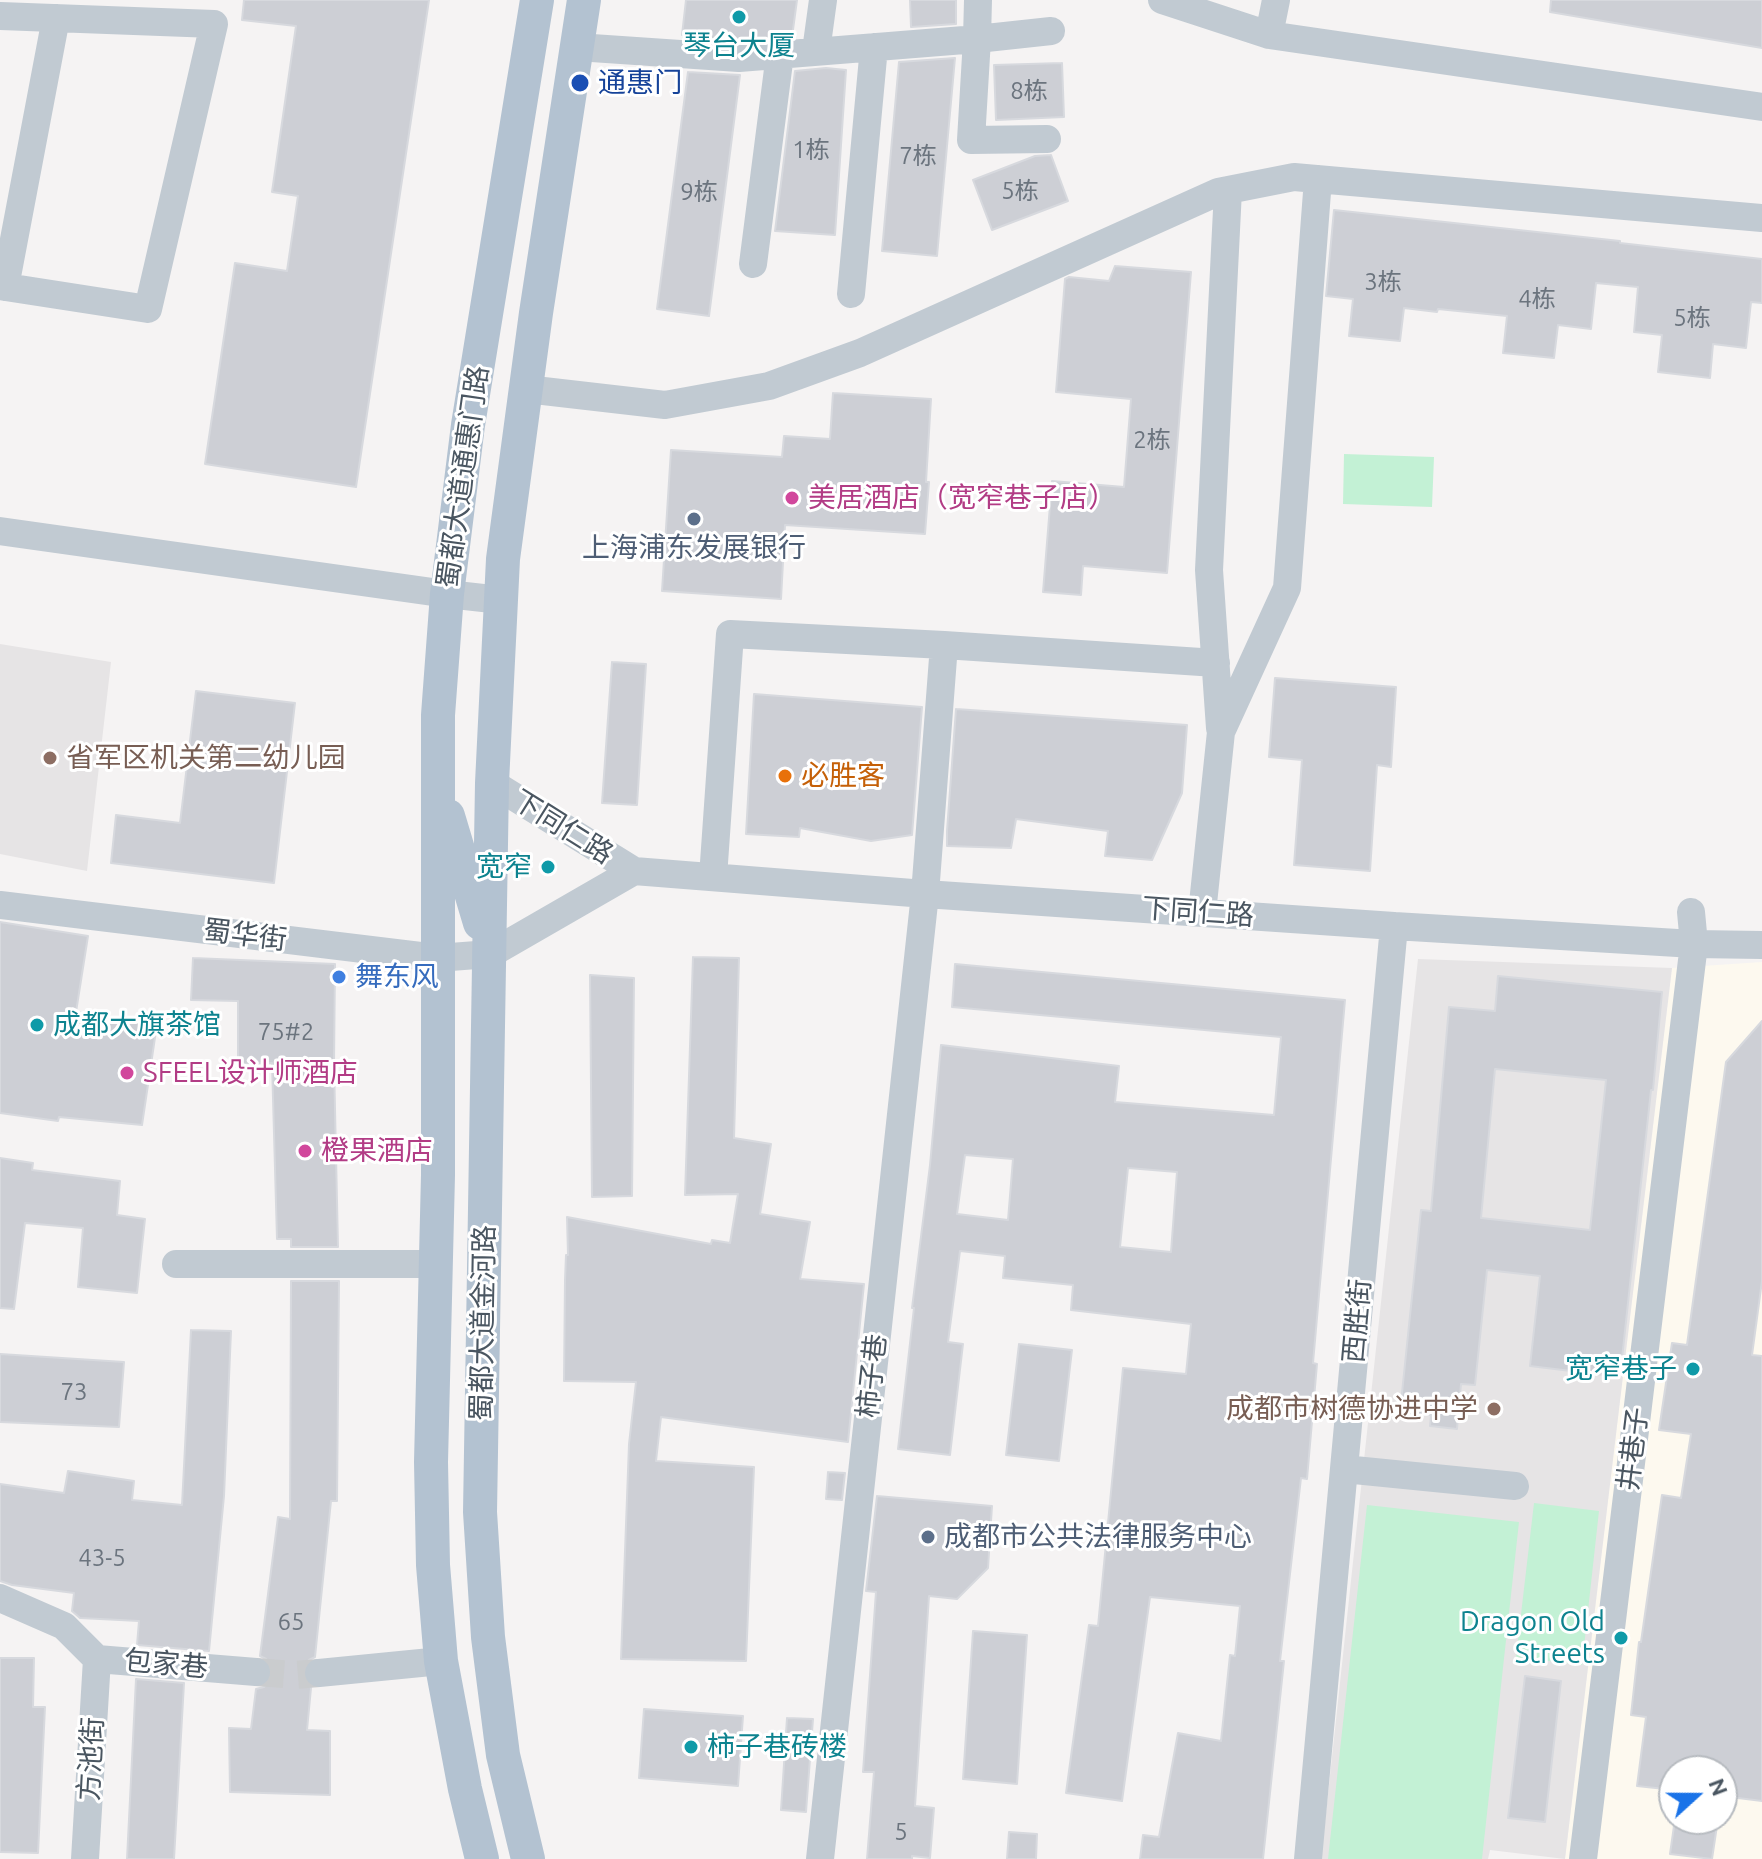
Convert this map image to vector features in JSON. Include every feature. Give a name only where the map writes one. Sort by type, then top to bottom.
[{"type":"main road","name":"蜀都大道通惠门路","points":[[437,958],[438,715],[447,594],[468,425],[537,0]]},
{"type":"main road","name":"蜀都大道通惠门路","points":[[492,783],[503,559],[584,0]]},
{"type":"main road","points":[[437,779],[490,954]]},
{"type":"main road","name":"蜀都大道金河路","points":[[492,783],[480,1512],[488,1637],[503,1755],[528,1859]]},
{"type":"main road","name":"蜀都大道金河路","points":[[437,958],[438,1175],[431,1462],[433,1565],[441,1661],[465,1789],[482,1859]]},
{"type":"street","points":[[816,51],[823,0]]},
{"type":"street","points":[[978,0],[971,140],[1047,139]]},
{"type":"street","points":[[1162,0],[1269,35],[1762,107]]},
{"type":"street","points":[[1269,35],[1276,0]]},
{"type":"street","points":[[0,16],[56,18],[214,24],[148,309],[2,287],[56,18]]},
{"type":"street","points":[[577,47],[739,58],[1051,31]]},
{"type":"street","points":[[851,294],[874,47]]},
{"type":"street","points":[[753,264],[780,54]]},
{"type":"street","points":[[526,389],[665,405],[769,386],[860,353],[1218,192],[1294,177],[1762,218]]},
{"type":"street","points":[[1221,732],[1287,588],[1318,179]]},
{"type":"street","points":[[1202,913],[1221,732],[1209,570],[1228,190]]},
{"type":"street","points":[[0,531],[501,600]]},
{"type":"street","points":[[713,877],[730,634],[1216,663]]},
{"type":"street","name":"柿子巷","points":[[820,1859],[925,894],[944,645]]},
{"type":"street","name":"下同仁路","points":[[492,783],[634,871],[1394,926],[1694,944],[1762,945]]},
{"type":"street","name":"下同仁路","points":[[490,954],[634,871]]},
{"type":"street","name":"蜀华街","points":[[0,905],[437,958],[490,954]]},
{"type":"street","name":"井巷子","points":[[1583,1859],[1694,944],[1691,912]]},
{"type":"street","name":"西胜街","points":[[1308,1859],[1394,926]]},
{"type":"street","points":[[176,1264],[435,1264]]},
{"type":"street","points":[[1344,1469],[1515,1486]]},
{"type":"street","name":"包家巷","points":[[0,1598],[64,1626],[97,1659],[256,1672]]},
{"type":"street","name":"方池街","points":[[85,1859],[97,1659]]},
{"type":"street","points":[[319,1673],[441,1661]]},
{"type":"shaded area","name":"省军区机关第二幼儿园","points":[[0,644],[111,662],[87,871],[0,854]]},
{"type":"shaded area","name":"成都市树德协进中学","points":[[1418,959],[1672,968],[1565,1859],[1490,1850],[1488,1859],[1321,1859]]},
{"type":"shaded area","name":"宽窄巷子","points":[[1762,962],[1762,1859],[1565,1859],[1672,968]]},
{"type":"green space","points":[[1344,454],[1434,457],[1432,507],[1343,504]]},
{"type":"green space","points":[[1534,1503],[1599,1511],[1582,1665],[1516,1657]]},
{"type":"green space","points":[[1367,1505],[1519,1522],[1482,1859],[1328,1859]]},
{"type":"building","points":[[244,0],[429,0],[356,487],[205,464],[235,263],[287,271],[298,196],[272,192],[296,26],[242,20]]},
{"type":"building","name":"琴台大厦","points":[[686,0],[797,0],[792,37],[739,41],[682,35]]},
{"type":"building","points":[[910,0],[956,0],[956,24],[911,27]]},
{"type":"building","points":[[1551,0],[1762,0],[1762,48],[1550,12]]},
{"type":"building","points":[[955,58],[937,256],[882,251],[899,62]]},
{"type":"building","points":[[1062,63],[1064,117],[996,120],[994,65]]},
{"type":"building","points":[[846,70],[835,235],[775,231],[795,71]]},
{"type":"building","points":[[688,72],[740,75],[709,316],[657,309]]},
{"type":"building","points":[[1051,155],[1068,201],[992,230],[973,180],[1035,156]]},
{"type":"building","points":[[1334,210],[1762,259],[1762,303],[1751,302],[1746,348],[1713,344],[1710,378],[1658,372],[1662,335],[1634,332],[1638,287],[1596,283],[1591,329],[1558,325],[1554,358],[1503,353],[1507,316],[1404,308],[1400,341],[1349,336],[1353,299],[1326,296]]},
{"type":"building","points":[[1115,266],[1191,272],[1167,573],[1083,566],[1081,595],[1043,592],[1052,481],[1124,487],[1131,399],[1056,392],[1065,279],[1109,281]]},
{"type":"building","points":[[833,393],[931,399],[925,534],[785,525],[781,599],[662,591],[671,450],[782,457],[784,436],[830,439]]},
{"type":"building","points":[[612,662],[646,664],[637,805],[602,803]]},
{"type":"building","points":[[1275,678],[1396,687],[1391,767],[1377,765],[1370,871],[1294,865],[1302,760],[1269,757]]},
{"type":"building","points":[[196,691],[295,703],[274,883],[111,863],[116,815],[180,823]]},
{"type":"building","points":[[754,694],[922,707],[912,835],[871,841],[800,828],[799,837],[746,834]]},
{"type":"building","points":[[956,709],[1187,725],[1182,793],[1152,860],[1105,856],[1108,831],[1016,819],[1011,848],[947,846]]},
{"type":"building","name":"成都大旗茶馆","points":[[0,922],[88,936],[76,1012],[157,1024],[142,1125],[59,1117],[58,1121],[0,1113]]},
{"type":"building","points":[[693,957],[739,958],[734,1138],[771,1144],[760,1214],[810,1222],[800,1279],[864,1284],[848,1442],[661,1417],[656,1461],[754,1467],[746,1661],[621,1659],[629,1444],[636,1382],[564,1381],[567,1217],[711,1244],[712,1240],[730,1243],[738,1194],[685,1195]]},
{"type":"building","points":[[193,958],[335,964],[338,1247],[291,1247],[291,1239],[277,1239],[272,1063],[238,1064],[238,1001],[191,1000]]},
{"type":"building","points":[[955,964],[1345,1000],[1313,1363],[1317,1364],[1307,1479],[1301,1478],[1280,1661],[1284,1661],[1263,1859],[1140,1859],[1143,1835],[1159,1837],[1178,1733],[1221,1741],[1230,1655],[1235,1656],[1240,1606],[1150,1597],[1122,1801],[1066,1793],[1089,1625],[1098,1626],[1123,1368],[1186,1374],[1191,1324],[1071,1310],[1073,1285],[1003,1278],[1005,1256],[960,1251],[948,1342],[963,1344],[950,1455],[898,1449],[941,1045],[1119,1066],[1115,1102],[1274,1115],[1281,1037],[952,1007]],"holes":[[[965,1155],[1013,1159],[1008,1220],[957,1214]],[[1128,1168],[1177,1172],[1171,1252],[1120,1247]]]},
{"type":"building","points":[[590,975],[634,978],[632,1196],[592,1197]]},
{"type":"building","points":[[1498,976],[1662,992],[1620,1377],[1530,1366],[1540,1276],[1487,1270],[1475,1385],[1461,1384],[1457,1429],[1430,1426],[1431,1415],[1400,1412],[1421,1210],[1431,1211],[1449,1007],[1495,1011]],"holes":[[[1495,1069],[1606,1080],[1590,1230],[1481,1218]]]},
{"type":"building","points":[[1762,1021],[1762,1281],[1752,1355],[1762,1356],[1762,1801],[1738,1798],[1738,1755],[1658,1755],[1658,1788],[1637,1786],[1646,1717],[1631,1715],[1662,1495],[1681,1498],[1691,1434],[1659,1430],[1672,1343],[1687,1345],[1726,1062]]},
{"type":"building","points":[[0,1158],[33,1163],[32,1170],[120,1181],[117,1215],[145,1219],[137,1293],[78,1287],[83,1228],[25,1223],[14,1309],[0,1308]]},
{"type":"building","points":[[291,1281],[339,1281],[337,1501],[331,1501],[315,1657],[304,1665],[302,1674],[311,1688],[307,1730],[330,1731],[330,1795],[230,1792],[229,1728],[251,1729],[256,1689],[264,1687],[273,1674],[271,1664],[260,1656],[278,1517],[290,1519]]},
{"type":"building","points":[[191,1330],[231,1331],[224,1496],[209,1651],[137,1645],[139,1621],[80,1618],[72,1611],[74,1593],[0,1581],[0,1484],[64,1493],[68,1471],[134,1481],[132,1500],[182,1505]]},
{"type":"building","points":[[1019,1344],[1072,1350],[1059,1461],[1006,1455]]},
{"type":"building","points":[[0,1354],[124,1362],[119,1427],[0,1422]]},
{"type":"building","points":[[828,1472],[845,1473],[842,1500],[826,1499]]},
{"type":"building","points":[[877,1496],[992,1506],[988,1568],[957,1599],[929,1596],[915,1806],[934,1808],[930,1858],[867,1859],[874,1772],[863,1772],[876,1592],[866,1591]]},
{"type":"building","points":[[973,1631],[1027,1635],[1017,1784],[963,1779]]},
{"type":"building","points":[[0,1658],[34,1658],[33,1707],[45,1707],[38,1853],[0,1852]]},
{"type":"building","points":[[1525,1676],[1561,1681],[1545,1822],[1508,1818]]},
{"type":"building","points":[[136,1679],[184,1683],[174,1859],[127,1859]]},
{"type":"building","name":"柿子巷砖楼","points":[[644,1709],[743,1716],[738,1786],[639,1778]]},
{"type":"building","points":[[787,1718],[813,1719],[806,1812],[781,1810]]},
{"type":"building","points":[[1009,1832],[1037,1834],[1036,1859],[1007,1859]]},
{"type":"building","points":[[1673,1835],[1716,1835],[1712,1859],[1670,1854]]},
{"type":"tunnel","points":[[256,1672],[319,1673]]},
{"type":"place","name":"琴台大厦","points":[[739,17]]},
{"type":"place","name":"通惠门","points":[[580,83]]},
{"type":"place","name":"美居酒店（宽窄巷子店）","points":[[792,498]]},
{"type":"place","name":"上海浦东发展银行","points":[[694,519]]},
{"type":"place","name":"省军区机关第二幼儿园","points":[[50,758]]},
{"type":"place","name":"必胜客","points":[[785,776]]},
{"type":"place","name":"宽窄","points":[[548,867]]},
{"type":"place","name":"舞东风","points":[[339,977]]},
{"type":"place","name":"成都大旗茶馆","points":[[37,1025]]},
{"type":"place","name":"SFEEL设计师酒店","points":[[127,1073]]},
{"type":"place","name":"橙果酒店","points":[[305,1151]]},
{"type":"place","name":"宽窄巷子","points":[[1693,1369]]},
{"type":"place","name":"成都市树德协进中学","points":[[1494,1409]]},
{"type":"place","name":"成都市公共法律服务中心","points":[[928,1537]]},
{"type":"place","name":"Dragon Old Streets","points":[[1621,1638]]},
{"type":"place","name":"柿子巷砖楼","points":[[691,1747]]}]
